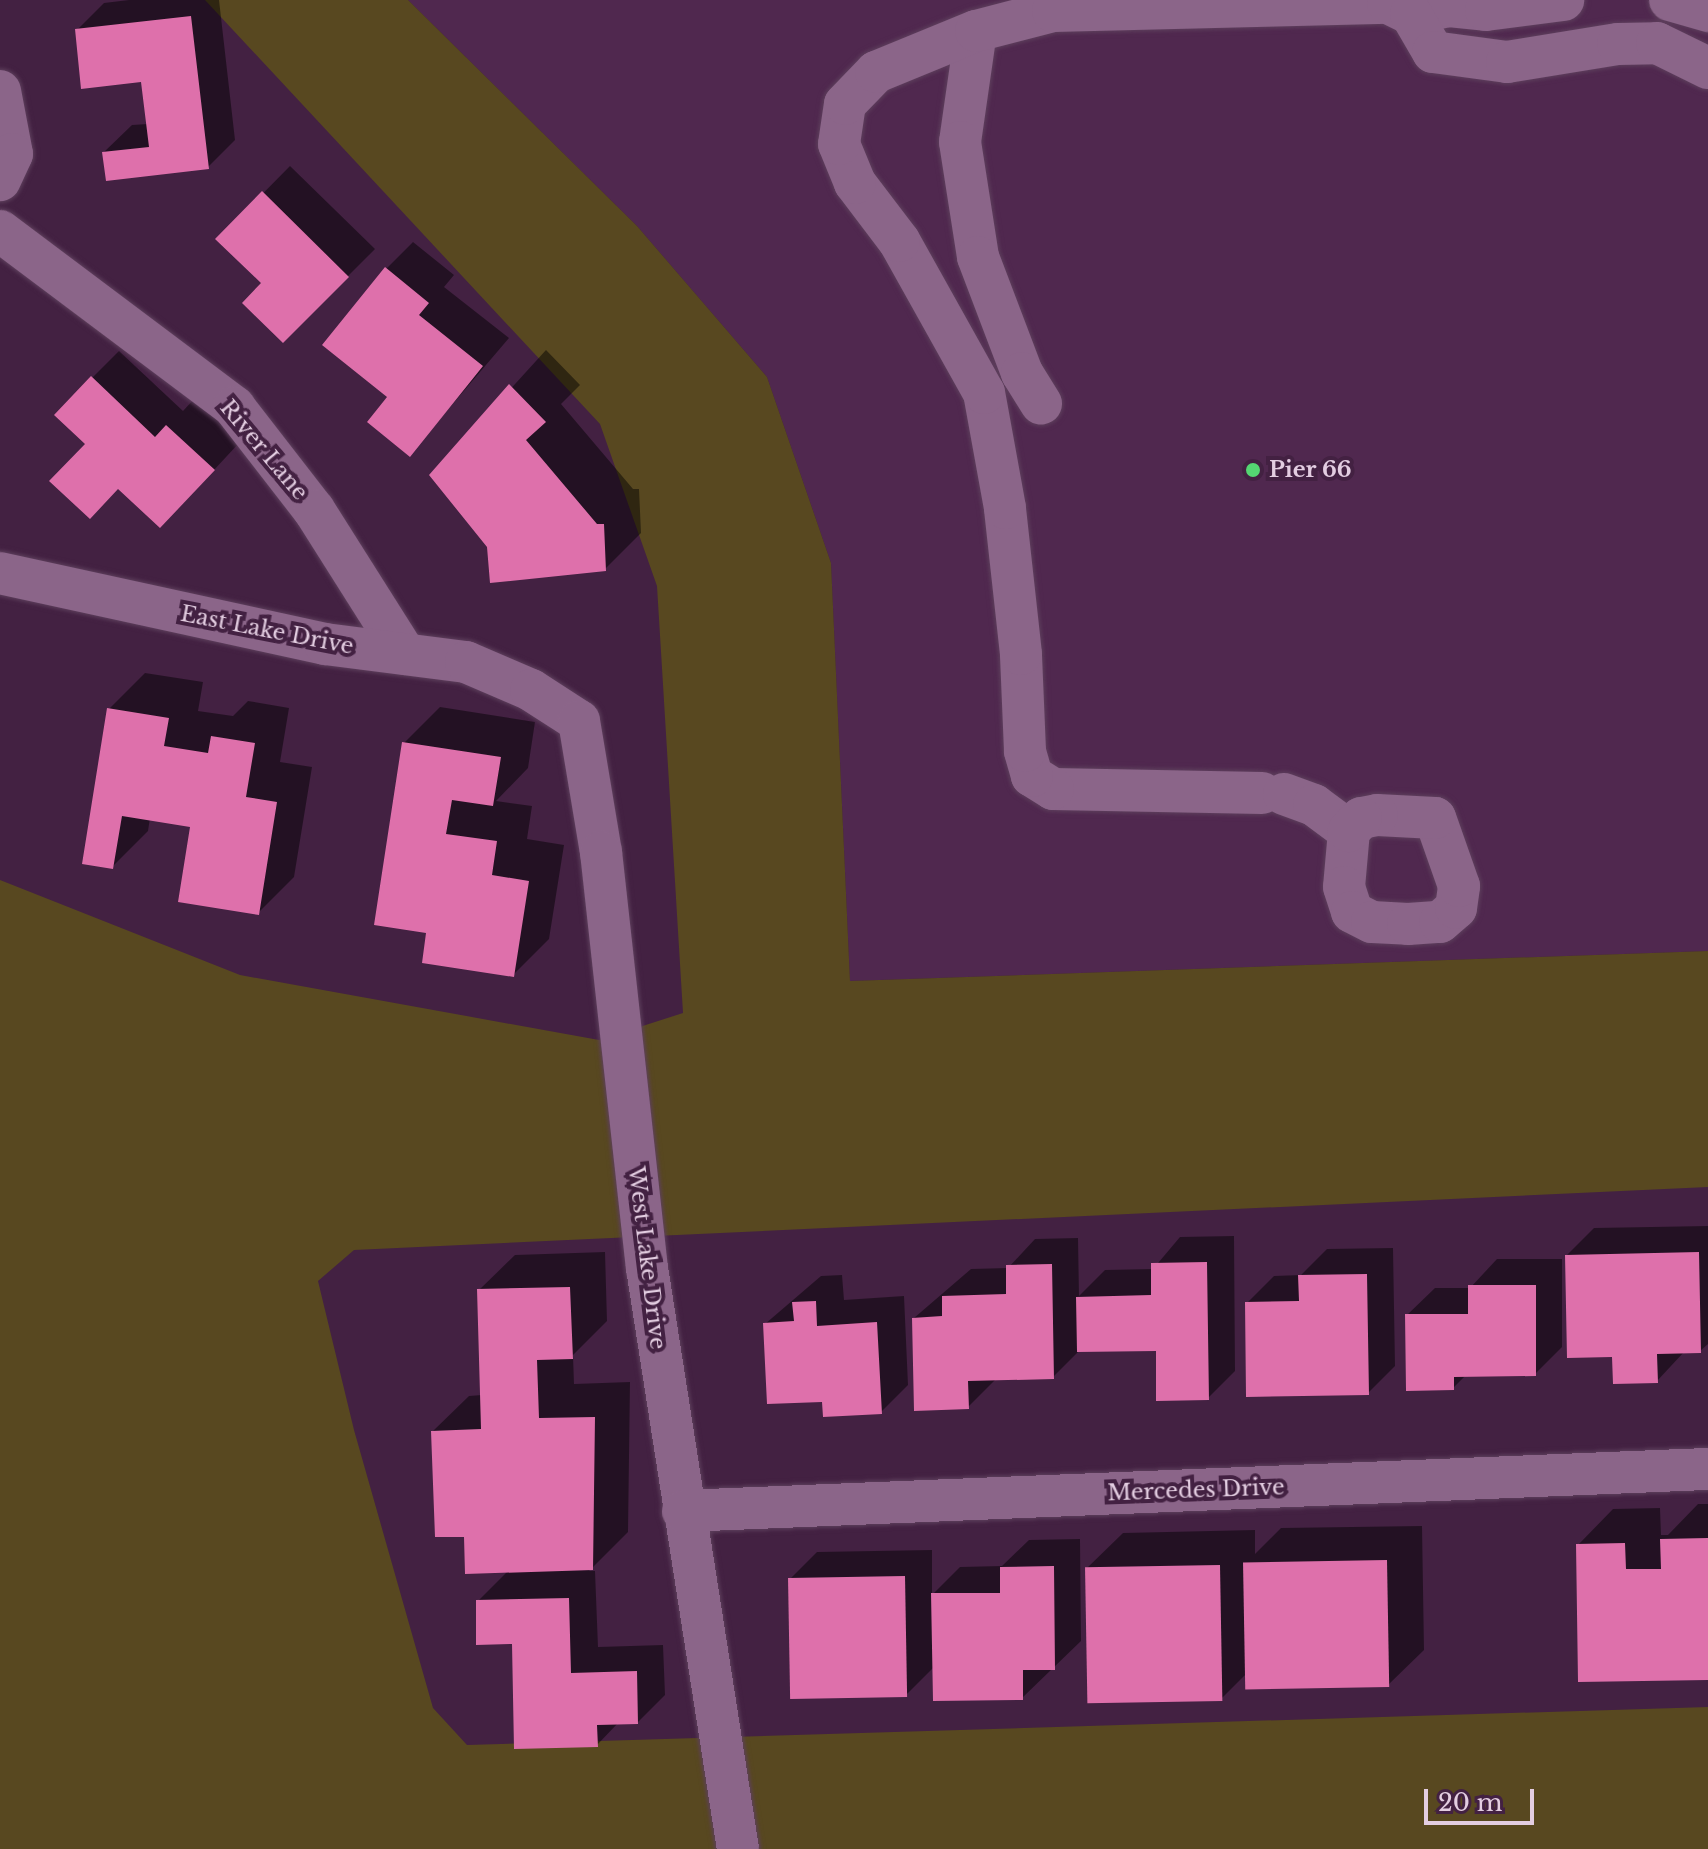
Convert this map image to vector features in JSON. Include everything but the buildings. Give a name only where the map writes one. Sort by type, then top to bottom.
[{"type":"street","points":[[1349,831],[1314,805],[1273,794],[1053,789],[1041,785],[1026,762],[1021,654],[1005,508],[984,393],[899,241],[855,183],[839,144],[845,104],[876,72],[976,31],[1053,11],[1396,6],[1486,10],[1563,0]]},
{"type":"street","points":[[1670,0],[1708,11]]},
{"type":"street","points":[[1396,6],[1433,52],[1507,62],[1618,44],[1657,43],[1708,68]]},
{"type":"street","points":[[976,31],[960,142],[978,257],[1022,373],[1041,403]]},
{"type":"street","points":[[0,91],[12,154],[0,180]]},
{"type":"street","name":"River Lane","points":[[0,231],[234,407],[314,510],[405,654]]},
{"type":"street","name":"East Lake Drive","points":[[0,573],[325,644],[466,662],[531,690]]},
{"type":"street","name":"West Lake Drive","points":[[531,690],[579,721],[591,771],[647,1268],[713,1707],[738,1849]]},
{"type":"street","name":"Mercedes Drive","points":[[683,1511],[1708,1469]]},
{"type":"shaded area","points":[[205,0],[408,0],[637,226],[767,377],[831,563],[850,981],[1708,951],[1708,1187],[354,1250],[318,1281],[354,1430],[433,1708],[467,1745],[1708,1707],[1708,1849],[0,1849],[0,880],[240,975],[599,1040],[683,1013],[657,586],[600,424]]},
{"type":"shaded area","name":"Pier 66","points":[[408,0],[1708,0],[1708,951],[850,981],[831,563],[767,377],[637,226]]},
{"type":"place","name":"Pier 66","points":[[1253,470]]}]
